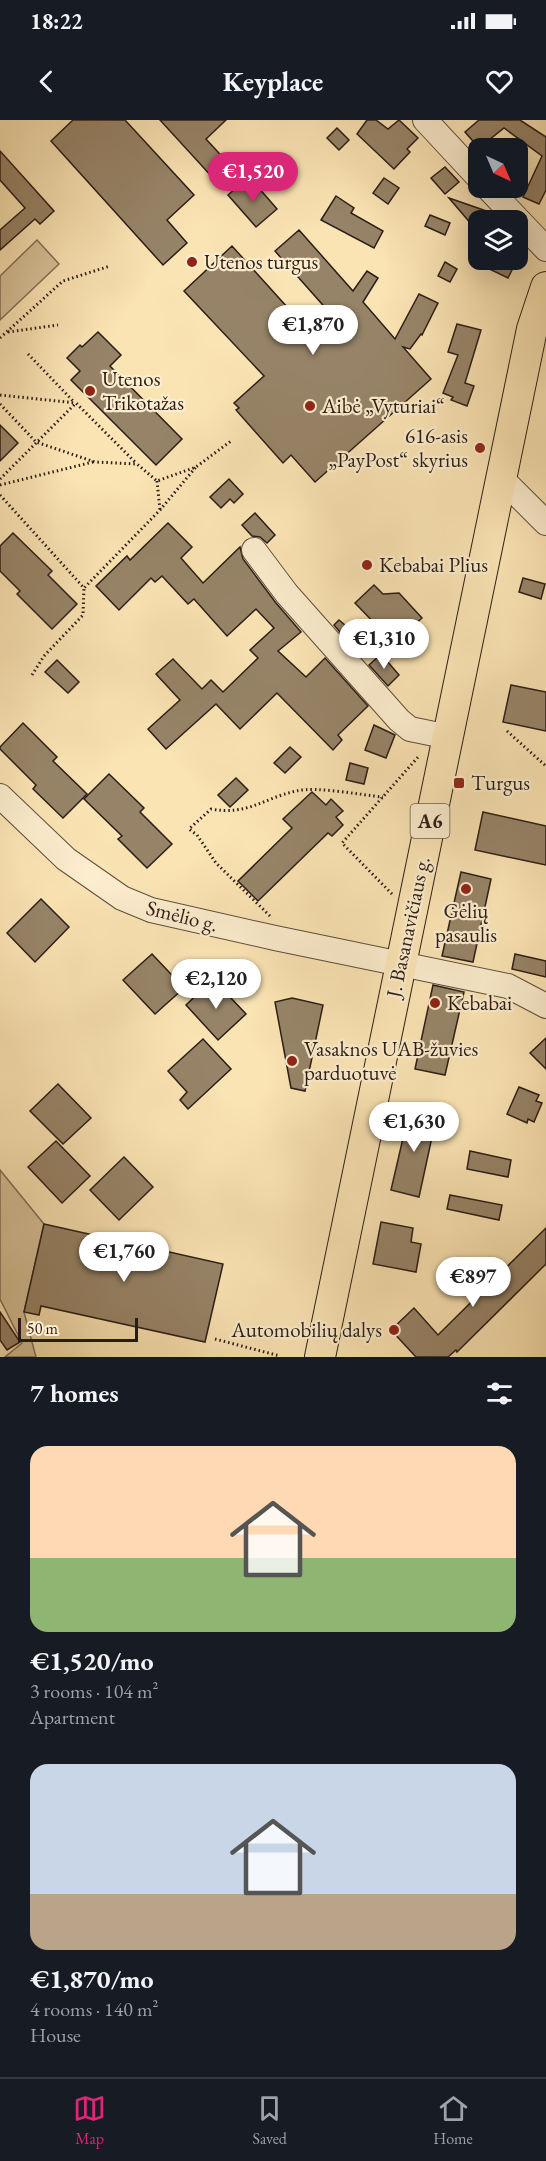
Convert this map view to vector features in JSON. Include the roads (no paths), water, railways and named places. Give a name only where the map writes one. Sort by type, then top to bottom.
[{"type":"main road","name":"J. Basanavičiaus g.","points":[[320,1357],[400,963],[437,735],[501,478],[532,329],[546,286]]},
{"type":"street","points":[[425,120],[468,166]]},
{"type":"street","points":[[498,198],[546,249]]},
{"type":"street","points":[[501,478],[546,523]]},
{"type":"street","points":[[254,550],[287,594],[399,720],[410,729],[437,735]]},
{"type":"street","name":"Smėlio g.","points":[[0,796],[66,859],[122,898],[151,910],[508,986],[546,1006]]},
{"type":"place","name":"Utenos turgus","points":[[192,262]]},
{"type":"place","name":"Utenos Trikotažas","points":[[90,391]]},
{"type":"place","name":"Aibė „Vyturiai“","points":[[310,406]]},
{"type":"place","name":"616-asis „PayPost“ skyrius","points":[[480,448]]},
{"type":"place","name":"Kebabai Plius","points":[[367,565]]},
{"type":"place","name":"Turgus","points":[[459,783]]},
{"type":"place","name":"Gėlių pasaulis","points":[[466,889]]},
{"type":"place","name":"Kebabai","points":[[435,1003]]},
{"type":"place","name":"Vasaknos UAB-žuvies parduotuvė","points":[[292,1061]]},
{"type":"place","name":"Automobilių dalys","points":[[394,1330]]}]
